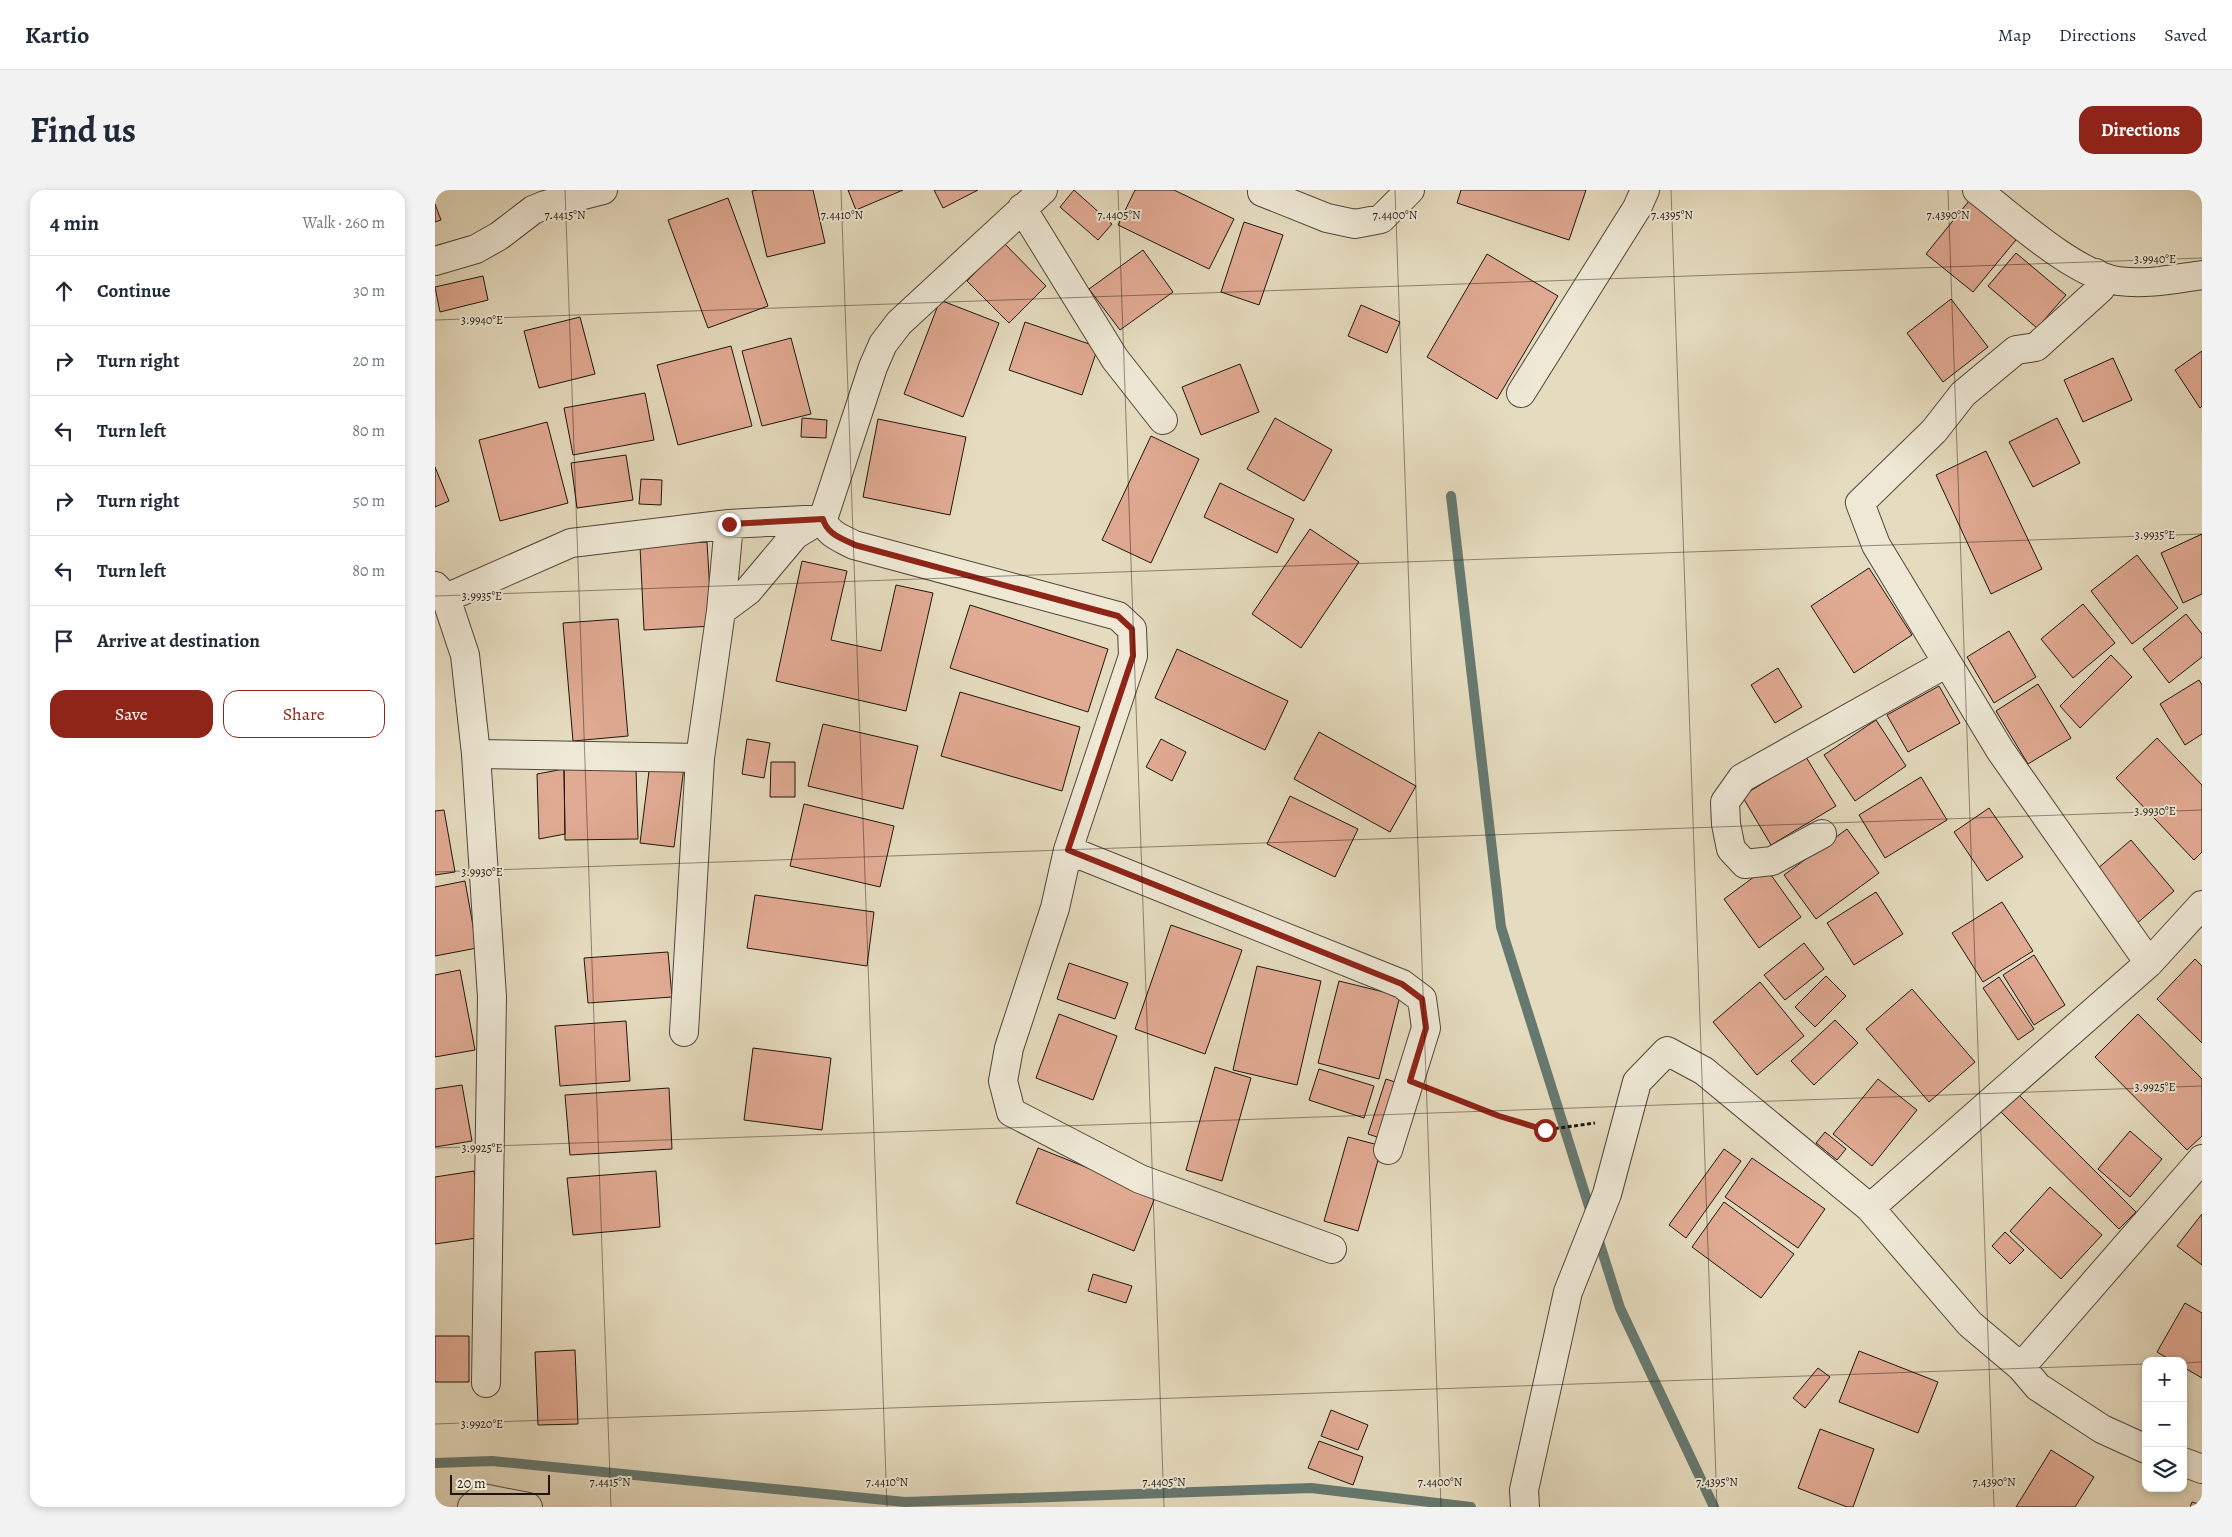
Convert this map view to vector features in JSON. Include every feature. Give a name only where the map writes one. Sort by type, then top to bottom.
[{"type":"street","points":[[435,261],[476,249],[499,236],[533,210],[545,205],[603,190]]},
{"type":"street","points":[[1043,190],[899,323],[883,344],[873,367],[823,519],[825,528],[855,545],[1118,616],[1132,629],[1133,656],[1068,850],[1055,908],[1009,1048],[1003,1081],[1011,1112],[1140,1179],[1332,1249]]},
{"type":"street","points":[[1261,192],[1327,218],[1355,224],[1381,219],[1410,190]]},
{"type":"street","points":[[1521,393],[1637,208],[1645,190]]},
{"type":"street","points":[[1977,190],[2055,250],[2082,268],[2116,281],[2143,283],[2202,275]]},
{"type":"street","points":[[1022,208],[1115,359],[1163,420]]},
{"type":"street","points":[[2096,273],[2100,288],[2036,346],[2015,350],[1963,394],[1934,431],[1860,503],[1876,545],[2000,750],[2149,963]]},
{"type":"street","points":[[487,1382],[492,997],[476,754],[465,655],[441,592],[571,543],[729,524],[823,519]]},
{"type":"street","points":[[721,611],[748,591],[795,535],[823,519]]},
{"type":"street","points":[[684,1032],[700,758],[721,611],[729,524]]},
{"type":"street","points":[[1822,834],[1772,861],[1745,864],[1731,849],[1726,824],[1725,802],[1742,778],[1947,663]]},
{"type":"street","points":[[476,754],[700,758]]},
{"type":"street","points":[[1068,850],[1402,984],[1422,999],[1426,1028],[1389,1150]]},
{"type":"street","points":[[1870,1208],[2149,963],[2202,906]]},
{"type":"street","points":[[1525,1507],[1524,1490],[1568,1292],[1607,1194],[1637,1082],[1667,1051],[1704,1071],[1870,1208],[1970,1324],[2021,1367],[2039,1387],[2102,1429],[2142,1447]]},
{"type":"street","points":[[2021,1367],[2202,1159]]},
{"type":"street","points":[[2187,1463],[2202,1469]]},
{"type":"street","points":[[472,1507],[482,1498],[527,1507]]},
{"type":"path","points":[[1410,1081],[1499,1116],[1545,1130],[1627,1118]]},
{"type":"building","points":[[813,190],[825,243],[767,257],[752,191]]},
{"type":"building","points":[[848,190],[903,190],[856,210]]},
{"type":"building","points":[[934,190],[978,190],[943,208]]},
{"type":"building","points":[[1074,190],[1112,224],[1098,240],[1060,207]]},
{"type":"building","points":[[1135,190],[1174,190],[1234,219],[1209,269],[1118,225]]},
{"type":"building","points":[[1461,190],[1586,190],[1569,240],[1457,203]]},
{"type":"building","points":[[1973,196],[2020,235],[1973,292],[1926,254]]},
{"type":"building","points":[[728,198],[768,306],[708,328],[668,220]]},
{"type":"building","points":[[435,204],[441,220],[435,222]]},
{"type":"building","points":[[1244,222],[1283,235],[1259,305],[1221,292]]},
{"type":"building","points":[[1004,243],[1046,286],[1009,323],[967,281]]},
{"type":"building","points":[[1143,250],[1173,292],[1120,330],[1089,289]]},
{"type":"building","points":[[2016,253],[2066,295],[2037,328],[1988,286]]},
{"type":"building","points":[[1487,254],[1558,296],[1497,399],[1427,357]]},
{"type":"building","points":[[483,276],[488,300],[440,312],[435,287]]},
{"type":"building","points":[[1951,299],[1988,347],[1943,382],[1907,333]]},
{"type":"building","points":[[940,300],[999,323],[963,417],[904,394]]},
{"type":"building","points":[[1361,305],[1400,322],[1387,353],[1348,336]]},
{"type":"building","points":[[580,317],[595,374],[539,388],[524,331]]},
{"type":"building","points":[[1025,322],[1098,347],[1082,395],[1009,370]]},
{"type":"building","points":[[791,338],[811,414],[762,426],[742,351]]},
{"type":"building","points":[[731,346],[752,426],[678,445],[657,365]]},
{"type":"building","points":[[2202,351],[2202,406],[2200,408],[2175,370]]},
{"type":"building","points":[[2113,358],[2132,400],[2083,422],[2064,380]]},
{"type":"building","points":[[1240,364],[1259,412],[1201,435],[1182,387]]},
{"type":"building","points":[[645,393],[654,440],[573,455],[564,408]]},
{"type":"building","points":[[802,418],[827,420],[826,438],[801,437]]},
{"type":"building","points":[[1275,418],[1332,450],[1304,501],[1247,469]]},
{"type":"building","points":[[2057,418],[2080,463],[2033,487],[2009,442]]},
{"type":"building","points":[[878,419],[966,437],[950,515],[863,497]]},
{"type":"building","points":[[547,422],[568,503],[500,521],[479,440]]},
{"type":"building","points":[[1151,436],[1199,459],[1151,563],[1102,540]]},
{"type":"building","points":[[1986,451],[2042,569],[1991,594],[1936,475]]},
{"type":"building","points":[[626,455],[633,500],[577,508],[571,463]]},
{"type":"building","points":[[435,467],[449,501],[435,507]]},
{"type":"building","points":[[641,479],[662,480],[661,505],[639,504]]},
{"type":"building","points":[[1220,483],[1294,519],[1277,553],[1204,517]]},
{"type":"building","points":[[1310,529],[1359,562],[1301,648],[1252,614]]},
{"type":"building","points":[[2202,534],[2202,594],[2183,603],[2161,553]]},
{"type":"building","points":[[707,542],[712,626],[644,630],[640,546]]},
{"type":"building","points":[[2137,555],[2178,608],[2132,644],[2091,591]]},
{"type":"building","points":[[802,561],[847,571],[831,640],[881,651],[896,585],[933,593],[906,711],[776,681]]},
{"type":"building","points":[[1869,568],[1912,635],[1854,673],[1811,606]]},
{"type":"building","points":[[2083,604],[2115,643],[2073,678],[2041,639]]},
{"type":"building","points":[[970,605],[1108,649],[1088,712],[950,668]]},
{"type":"building","points":[[2186,614],[2202,634],[2202,657],[2169,683],[2143,649]]},
{"type":"building","points":[[618,619],[628,736],[573,741],[563,623]]},
{"type":"building","points":[[2009,631],[2036,677],[1994,703],[1967,657]]},
{"type":"building","points":[[1177,649],[1288,701],[1265,750],[1155,698]]},
{"type":"building","points":[[2111,655],[2132,677],[2080,728],[2060,706]]},
{"type":"building","points":[[1778,668],[1802,707],[1775,723],[1751,685]]},
{"type":"building","points":[[2199,680],[2202,685],[2202,734],[2185,745],[2160,704]]},
{"type":"building","points":[[2038,684],[2071,738],[2028,764],[1996,711]]},
{"type":"building","points":[[1939,686],[1960,723],[1908,752],[1887,715]]},
{"type":"building","points":[[960,692],[1080,727],[1062,791],[941,756]]},
{"type":"building","points":[[1876,720],[1906,766],[1855,801],[1824,755]]},
{"type":"building","points":[[823,724],[918,746],[903,809],[808,786]]},
{"type":"building","points":[[1319,732],[1416,786],[1390,832],[1294,779]]},
{"type":"building","points":[[2157,738],[2202,785],[2202,852],[2194,860],[2116,778]]},
{"type":"building","points":[[747,739],[770,743],[764,778],[742,774]]},
{"type":"building","points":[[1161,739],[1186,752],[1172,781],[1146,767]]},
{"type":"building","points":[[1806,757],[1836,806],[1771,845],[1742,796]]},
{"type":"building","points":[[771,762],[795,762],[795,797],[770,797]]},
{"type":"building","points":[[650,763],[684,767],[674,847],[640,843]]},
{"type":"building","points":[[636,768],[638,839],[565,840],[564,769]]},
{"type":"building","points":[[564,769],[565,834],[539,839],[537,774]]},
{"type":"building","points":[[1921,777],[1947,820],[1885,858],[1859,815]]},
{"type":"building","points":[[1290,796],[1358,829],[1335,877],[1267,844]]},
{"type":"building","points":[[804,804],[894,826],[880,887],[790,866]]},
{"type":"building","points":[[1989,808],[2023,857],[1987,881],[1954,832]]},
{"type":"building","points":[[444,810],[455,872],[435,875],[435,811]]},
{"type":"building","points":[[1847,829],[1879,873],[1816,919],[1784,875]]},
{"type":"building","points":[[2131,840],[2174,891],[2134,926],[2090,875]]},
{"type":"building","points":[[1766,868],[1801,917],[1759,948],[1724,899]]},
{"type":"building","points":[[465,881],[477,948],[435,956],[435,887]]},
{"type":"building","points":[[1876,892],[1903,934],[1854,965],[1827,923]]},
{"type":"building","points":[[755,895],[874,912],[867,966],[747,948]]},
{"type":"building","points":[[2002,902],[2033,951],[1983,982],[1952,933]]},
{"type":"building","points":[[1171,925],[1242,950],[1205,1054],[1135,1029]]},
{"type":"building","points":[[1804,943],[1824,969],[1785,1000],[1764,975]]},
{"type":"building","points":[[668,952],[672,997],[588,1003],[584,958]]},
{"type":"building","points":[[2034,955],[2065,1005],[2034,1025],[2003,975]]},
{"type":"building","points":[[2195,959],[2202,966],[2202,1043],[2157,999]]},
{"type":"building","points":[[1069,963],[1128,983],[1115,1019],[1057,999]]},
{"type":"building","points":[[1257,966],[1321,981],[1297,1085],[1233,1070]]},
{"type":"building","points":[[460,970],[475,1050],[435,1057],[435,975]]},
{"type":"building","points":[[1826,976],[1846,996],[1815,1027],[1795,1007]]},
{"type":"building","points":[[1999,977],[2034,1029],[2018,1040],[1983,988]]},
{"type":"building","points":[[1339,981],[1400,996],[1379,1079],[1318,1063]]},
{"type":"building","points":[[1760,982],[1804,1036],[1757,1075],[1713,1022]]},
{"type":"building","points":[[1912,989],[1975,1062],[1929,1102],[1866,1029]]},
{"type":"building","points":[[1059,1014],[1117,1036],[1093,1100],[1036,1078]]},
{"type":"building","points":[[2138,1014],[2202,1079],[2202,1136],[2187,1150],[2095,1057]]},
{"type":"building","points":[[1835,1020],[1858,1043],[1814,1085],[1791,1061]]},
{"type":"building","points":[[626,1021],[630,1081],[560,1086],[555,1026]]},
{"type":"building","points":[[753,1048],[831,1058],[822,1130],[744,1120]]},
{"type":"building","points":[[1215,1067],[1251,1078],[1222,1181],[1186,1170]]},
{"type":"building","points":[[1319,1069],[1374,1086],[1364,1118],[1309,1100]]},
{"type":"building","points":[[1386,1079],[1407,1086],[1389,1141],[1368,1134]]},
{"type":"building","points":[[1878,1079],[1917,1110],[1872,1166],[1833,1134]]},
{"type":"building","points":[[462,1085],[472,1141],[435,1147],[435,1089]]},
{"type":"building","points":[[669,1088],[672,1149],[570,1155],[565,1095]]},
{"type":"building","points":[[2018,1094],[2136,1212],[2119,1229],[2001,1112]]},
{"type":"building","points":[[2130,1131],[2162,1159],[2130,1197],[2098,1169]]},
{"type":"building","points":[[1825,1132],[1846,1149],[1837,1160],[1816,1143]]},
{"type":"building","points":[[1348,1137],[1382,1146],[1358,1231],[1324,1221]]},
{"type":"building","points":[[1038,1148],[1156,1195],[1134,1251],[1016,1203]]},
{"type":"building","points":[[1724,1149],[1741,1161],[1686,1238],[1669,1225]]},
{"type":"building","points":[[1752,1158],[1825,1209],[1798,1248],[1725,1197]]},
{"type":"building","points":[[474,1171],[484,1237],[435,1244],[435,1177]]},
{"type":"building","points":[[656,1171],[660,1227],[573,1235],[567,1178]]},
{"type":"building","points":[[2050,1187],[2102,1235],[2061,1279],[2010,1231]]},
{"type":"building","points":[[1724,1202],[1794,1254],[1761,1298],[1692,1247]]},
{"type":"building","points":[[2202,1214],[2202,1265],[2177,1246]]},
{"type":"building","points":[[2005,1232],[2024,1250],[2010,1264],[1992,1246]]},
{"type":"building","points":[[1093,1274],[1132,1286],[1126,1303],[1088,1291]]},
{"type":"building","points":[[2185,1303],[2202,1313],[2202,1378],[2187,1369],[2187,1357],[2165,1357],[2157,1352]]},
{"type":"building","points":[[435,1336],[469,1336],[469,1382],[435,1382]]},
{"type":"building","points":[[575,1350],[578,1424],[538,1425],[535,1352]]},
{"type":"building","points":[[1859,1351],[1938,1382],[1918,1433],[1839,1402]]},
{"type":"building","points":[[1818,1368],[1830,1377],[1805,1408],[1793,1398]]},
{"type":"building","points":[[1331,1410],[1368,1425],[1358,1450],[1321,1436]]},
{"type":"building","points":[[1820,1429],[1874,1449],[1853,1507],[1847,1507],[1798,1488]]},
{"type":"building","points":[[1319,1441],[1363,1457],[1353,1485],[1308,1468]]},
{"type":"building","points":[[2051,1450],[2094,1477],[2075,1507],[2016,1507]]},
{"type":"building","points":[[2192,1502],[2202,1505],[2202,1507],[2190,1507]]},
{"type":"waterway","points":[[1451,496],[1501,927],[1592,1216]]},
{"type":"waterway","points":[[1597,1235],[1620,1308],[1714,1507]]},
{"type":"waterway","points":[[435,1463],[492,1461],[905,1502],[1311,1488],[1471,1507]]},
{"type":"route","points":[[729,524],[823,519],[825,528],[855,545],[1118,616],[1132,629],[1133,656],[1068,850],[1402,984],[1422,999],[1426,1028],[1410,1081],[1499,1116],[1545,1130]]}]
